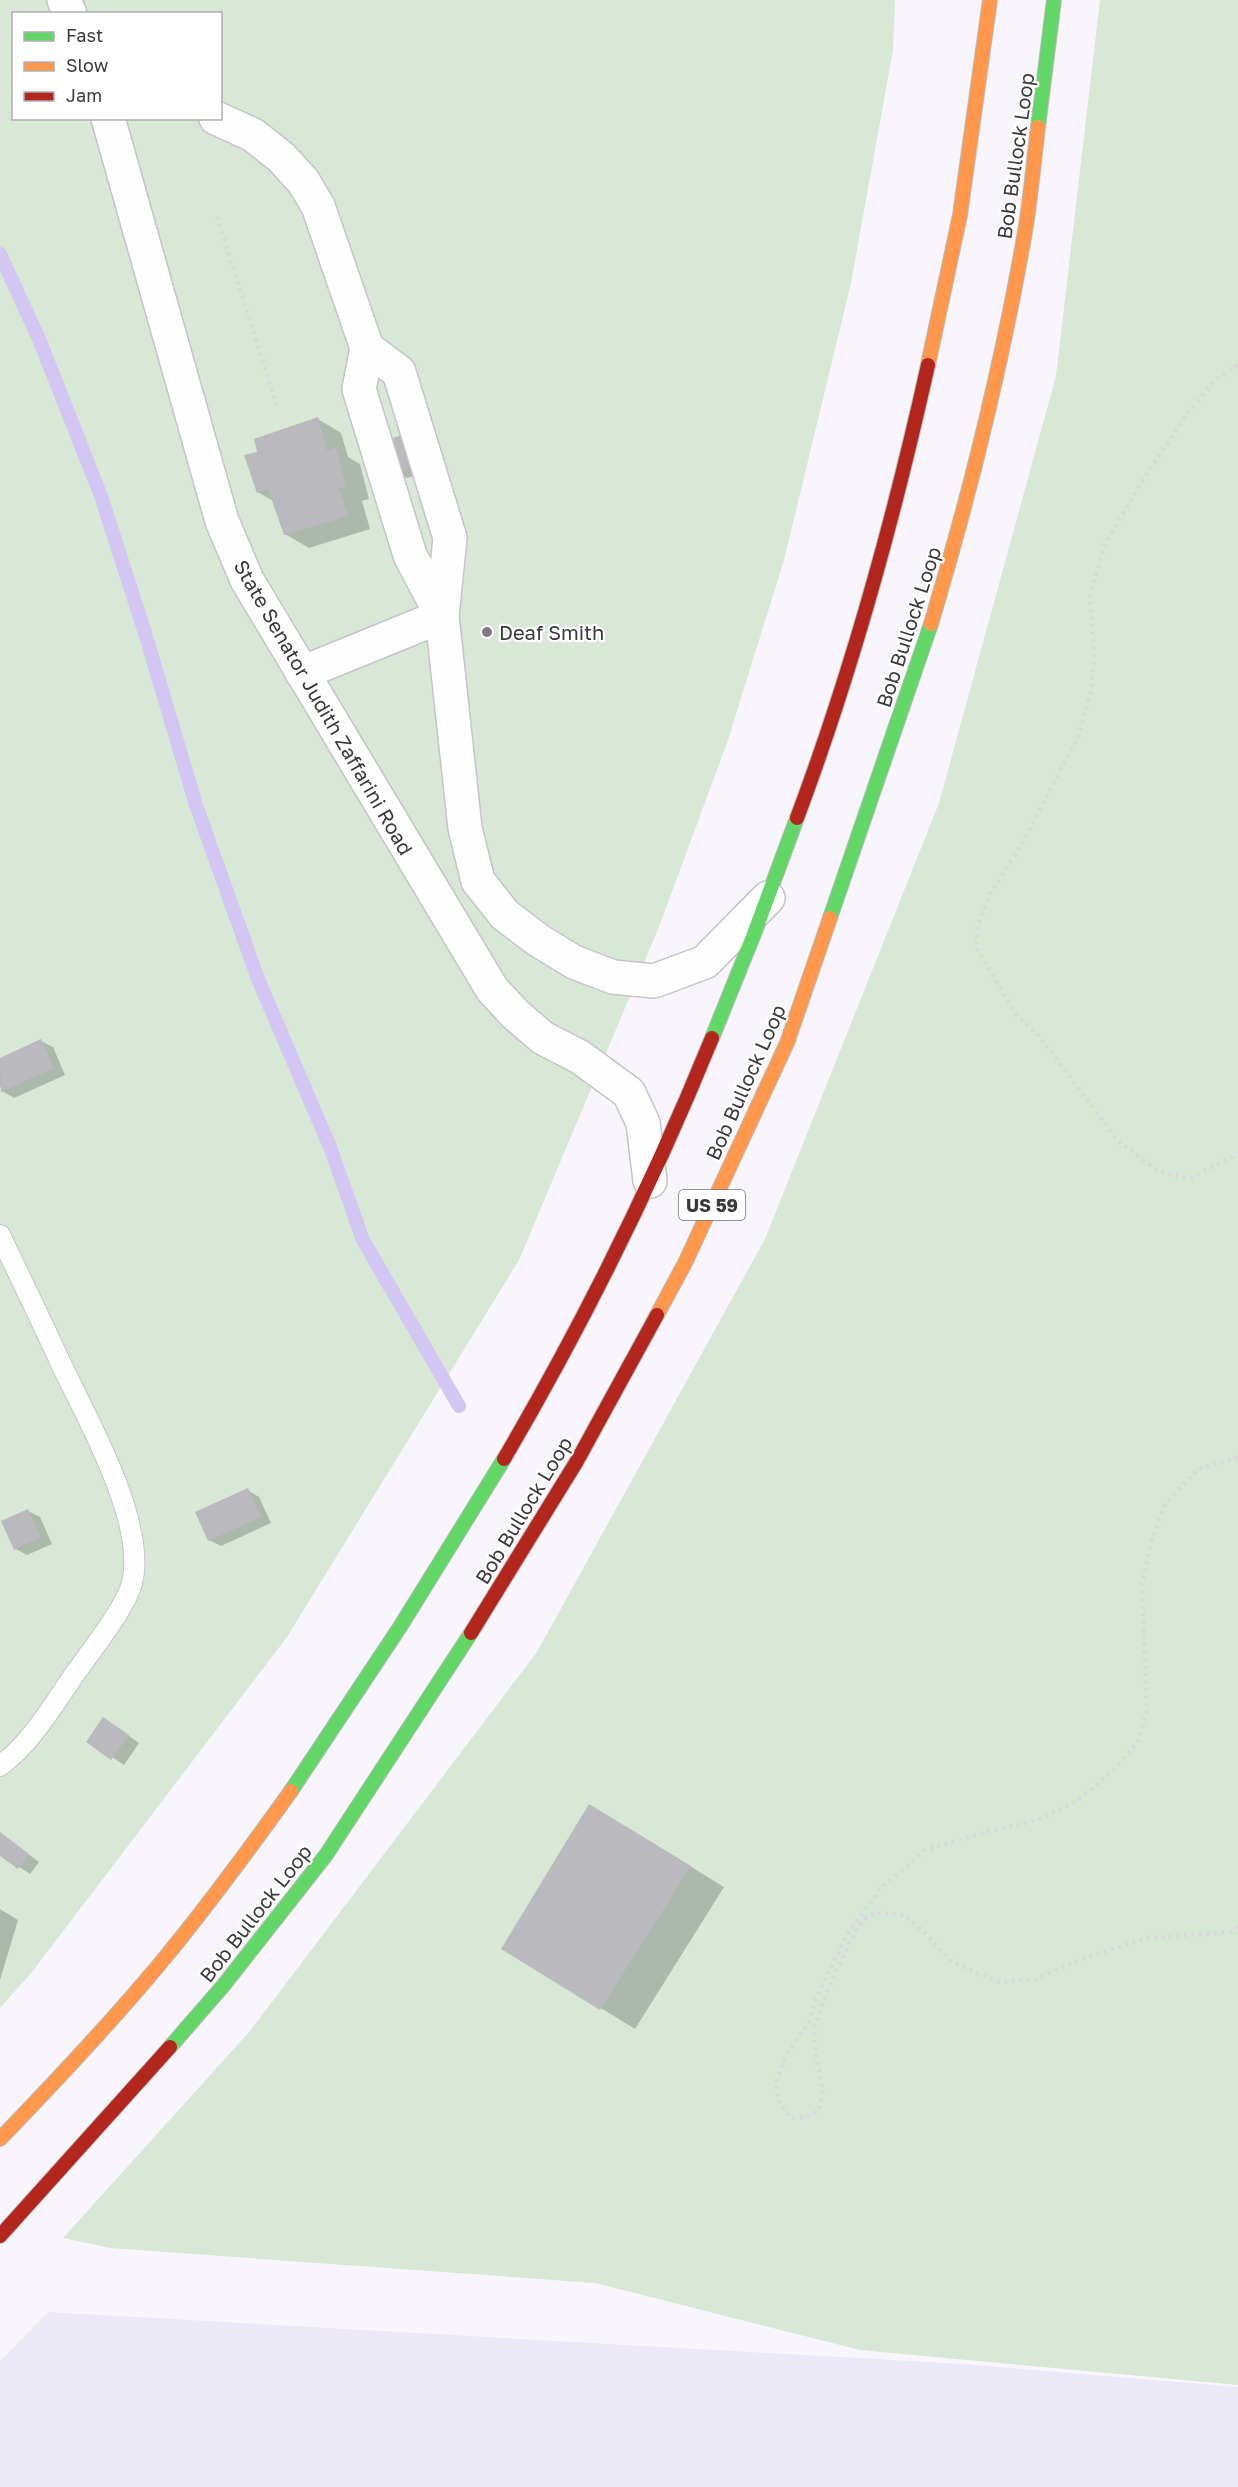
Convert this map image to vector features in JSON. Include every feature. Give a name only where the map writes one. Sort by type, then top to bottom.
[{"type":"highway","points":[[0,2139],[60,2076],[177,1943],[288,1796],[450,1550],[587,1309],[650,1181],[717,1029],[768,898],[824,736],[870,592],[912,435],[946,284],[974,131],[990,0]]},
{"type":"highway","name":"Bob Bullock Loop","points":[[0,2236],[83,2146],[223,1986],[326,1855],[442,1679],[577,1461],[685,1263],[787,1043],[916,672],[958,533],[995,378],[1026,225],[1054,0]]},
{"type":"street","name":"State Senator Judith Zaffarini Road","points":[[110,120],[222,521],[247,580],[492,989],[515,1014],[543,1038],[580,1057],[629,1093],[643,1123],[650,1181]]},
{"type":"street","points":[[220,120],[254,135],[281,157],[303,181],[318,206],[367,348],[359,390],[410,555],[442,616]]},
{"type":"street","points":[[367,348],[399,372],[450,538],[442,616],[465,828],[478,881],[506,915],[538,940],[574,962],[612,977],[654,981],[705,962],[768,898]]},
{"type":"street","points":[[302,673],[442,616]]},
{"type":"lane","points":[[0,1235],[100,1444],[119,1490],[130,1532],[134,1560],[132,1584],[121,1606],[43,1720],[11,1758],[0,1766]]},
{"type":"path","points":[[217,217],[278,409]]},
{"type":"path","points":[[1238,365],[1214,381],[1188,413],[1142,481],[1104,547],[1090,595],[1094,653],[1092,689],[1078,737],[1021,845],[991,894],[978,923],[976,948],[1016,1014],[1040,1037],[1118,1142],[1158,1171],[1191,1178],[1238,1154]]},
{"type":"path","points":[[1238,1457],[1198,1469],[1165,1504],[1150,1546],[1142,1585],[1147,1711],[1138,1742],[1113,1771],[1077,1801],[1035,1821],[986,1832],[925,1850],[880,1889],[846,1936],[815,2001],[810,2020],[785,2056],[776,2083],[779,2102],[789,2117],[805,2118],[818,2111],[823,2093],[814,2044],[816,2025],[827,1991],[851,1940],[863,1920],[875,1913],[904,1915],[954,1963],[998,1982],[1035,1980],[1081,1959],[1147,1938],[1231,1932],[1238,1926]]},
{"type":"shaded area","points":[[48,2312],[963,2364],[1238,2387],[1238,2487],[0,2487],[0,2361]]},
{"type":"green space","points":[[0,0],[895,0],[893,50],[851,283],[784,560],[727,743],[657,932],[519,1260],[287,1637],[32,1972],[0,2008]]},
{"type":"green space","points":[[1100,0],[1238,0],[1238,2385],[860,2350],[595,2283],[110,2248],[63,2238],[250,2031],[537,1652],[765,1239],[939,803],[1056,376]]},
{"type":"building","points":[[318,417],[327,451],[336,448],[346,486],[339,488],[348,516],[284,535],[268,489],[257,493],[244,455],[257,452],[254,439]]},
{"type":"building","points":[[405,434],[415,466],[395,473],[384,441]]},
{"type":"building","points":[[41,1039],[54,1068],[1,1092],[0,1058]]},
{"type":"building","points":[[248,1488],[261,1517],[208,1541],[195,1512]]},
{"type":"building","points":[[28,1509],[41,1537],[14,1550],[1,1521]]},
{"type":"building","points":[[103,1717],[129,1735],[111,1760],[86,1742]]},
{"type":"building","points":[[589,1804],[691,1866],[600,2010],[501,1949]]},
{"type":"building","points":[[0,1832],[29,1854],[18,1869],[0,1856]]},
{"type":"waterway","points":[[0,254],[39,339],[101,496],[196,805],[258,979],[330,1147],[363,1240],[459,1406]]},
{"type":"traffic: fast","points":[[1038,127],[1054,0]]},
{"type":"traffic: fast","points":[[830,918],[931,624]]},
{"type":"traffic: fast","points":[[712,1038],[797,818]]},
{"type":"traffic: fast","points":[[291,1791],[400,1627],[504,1459]]},
{"type":"traffic: fast","points":[[170,2047],[223,1986],[326,1855],[471,1633]]},
{"type":"traffic: slow","points":[[928,365],[960,215],[990,0]]},
{"type":"traffic: slow","points":[[931,624],[972,476],[1007,326],[1026,226],[1038,127]]},
{"type":"traffic: slow","points":[[657,1315],[685,1263],[787,1043],[830,918]]},
{"type":"traffic: slow","points":[[0,2139],[158,1966],[226,1880],[291,1791]]},
{"type":"traffic: jam","points":[[797,818],[854,650],[901,480],[928,365]]},
{"type":"traffic: jam","points":[[504,1459],[562,1357],[616,1252],[666,1146],[712,1038]]},
{"type":"traffic: jam","points":[[471,1633],[577,1461],[657,1315]]},
{"type":"traffic: jam","points":[[0,2236],[170,2047]]},
{"type":"place","name":"Deaf Smith","points":[[487,632]]}]
